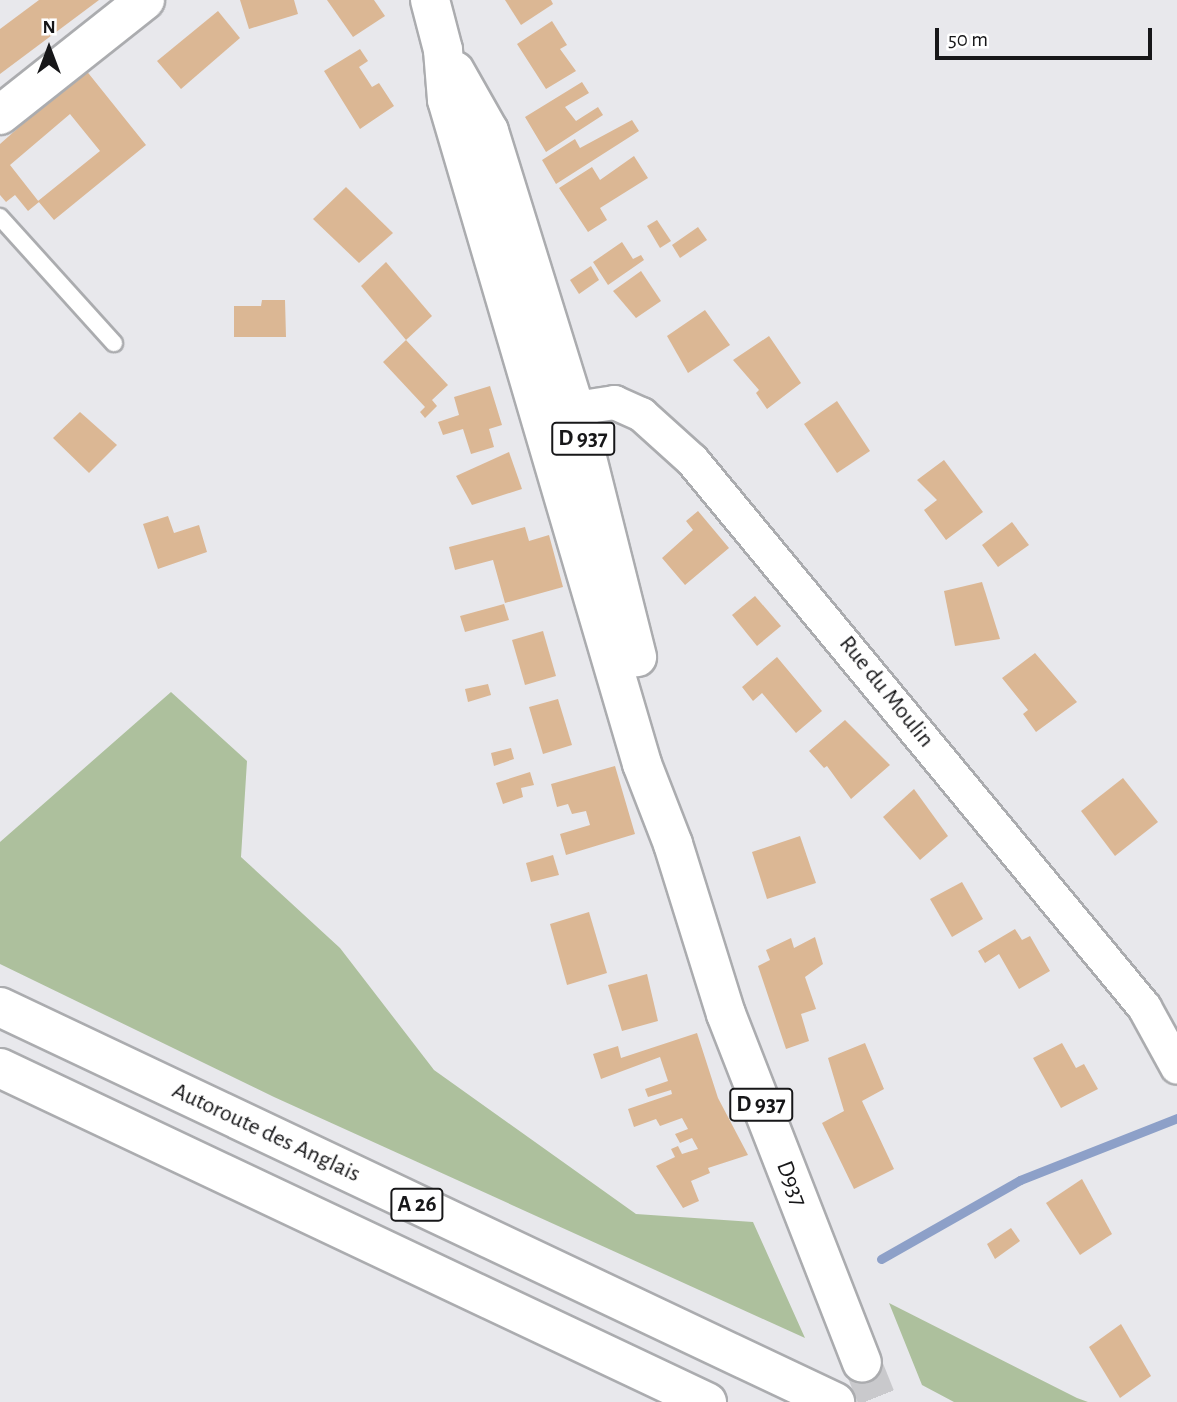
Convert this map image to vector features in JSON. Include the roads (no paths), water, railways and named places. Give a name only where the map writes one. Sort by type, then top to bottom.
[{"type":"main road","points":[[0,115],[145,0]]},
{"type":"main road","name":"D 937","points":[[430,0],[443,50],[489,131],[557,410]]},
{"type":"main road","name":"D937","points":[[557,410],[663,761],[673,844],[726,1014],[862,1362]]},
{"type":"main road","name":"Autoroute des Anglais","points":[[0,1007],[835,1402]]},
{"type":"main road","name":"A 26","points":[[0,1068],[707,1402]]},
{"type":"street","name":"Rue du Moulin","points":[[557,410],[614,402],[641,414],[692,460],[1144,1007],[1177,1067]]},
{"type":"lane","points":[[0,217],[114,343]]},
{"type":"waterway","points":[[881,1259],[1020,1180],[1177,1118]]},
{"type":"tunnel","points":[[862,1362],[878,1402]]}]
